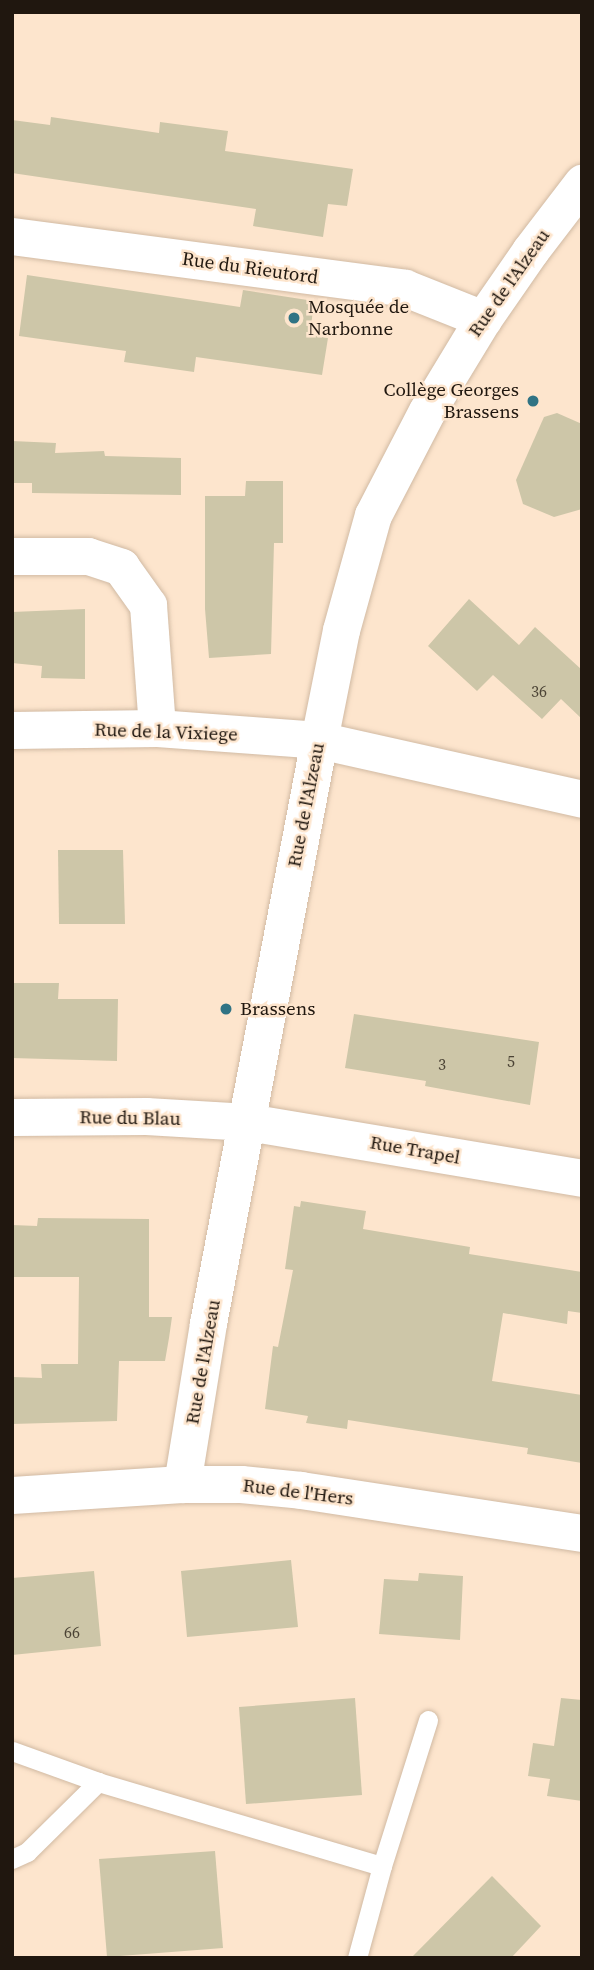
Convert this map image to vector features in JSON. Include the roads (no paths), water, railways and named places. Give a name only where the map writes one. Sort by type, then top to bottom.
[{"type":"street","name":"Rue de l'Alzeau","points":[[182,1484],[208,1323],[319,740],[341,630],[373,515],[426,411],[483,319],[582,183]]},
{"type":"street","name":"Rue du Rieutord","points":[[12,236],[405,288],[483,319]]},
{"type":"street","points":[[12,556],[88,556],[121,567],[148,605],[157,728]]},
{"type":"street","name":"Rue de la Vixiege","points":[[12,730],[157,728],[319,740]]},
{"type":"street","points":[[319,740],[582,799]]},
{"type":"street","name":"Rue du Blau","points":[[12,1117],[146,1116],[248,1122]]},
{"type":"street","name":"Rue Trapel","points":[[248,1122],[582,1178]]},
{"type":"street","name":"Rue de l'Hers","points":[[12,1495],[182,1484],[242,1484],[301,1490],[582,1533]]},
{"type":"lane","points":[[357,1958],[382,1866],[428,1720]]},
{"type":"lane","points":[[12,1751],[97,1782],[382,1866]]},
{"type":"lane","points":[[12,1859],[27,1852],[97,1782]]},
{"type":"place","name":"Mosquée de Narbonne","points":[[294,318]]},
{"type":"place","name":"Collège Georges Brassens","points":[[533,401]]},
{"type":"place","name":"Brassens","points":[[226,1009]]}]
